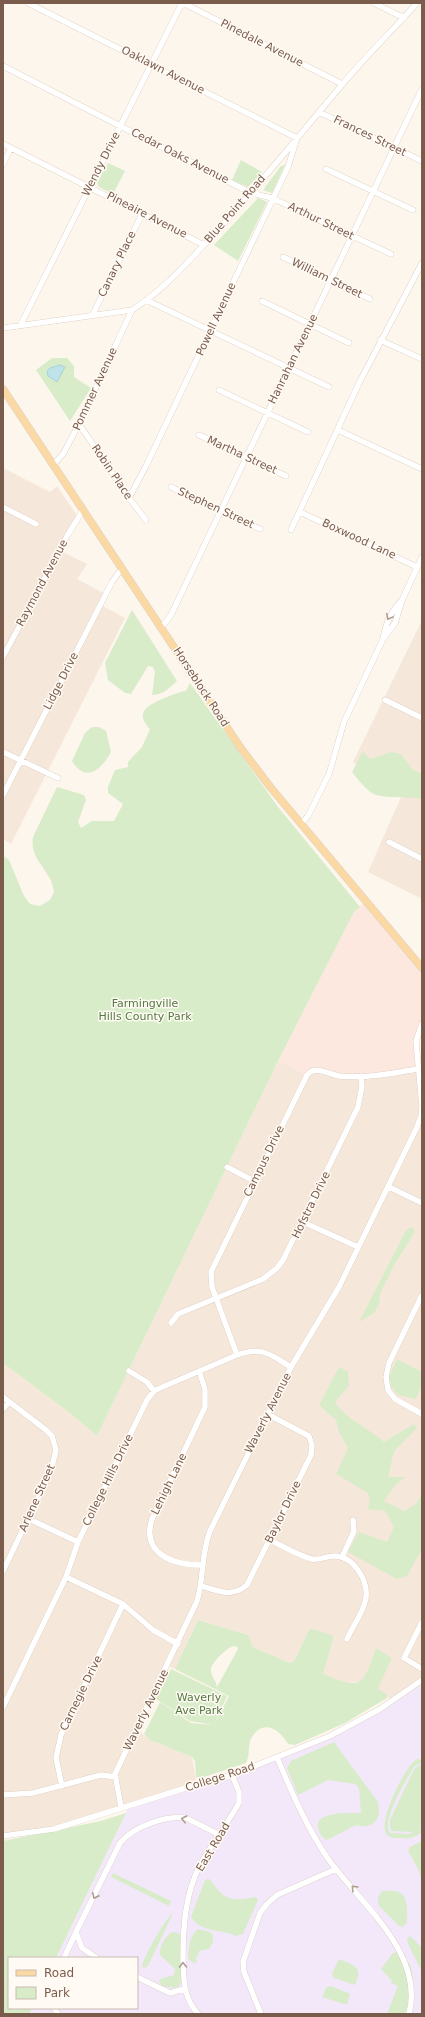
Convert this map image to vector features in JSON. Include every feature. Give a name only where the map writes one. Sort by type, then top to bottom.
[{"type":"main road","name":"Horseblock Road","points":[[3,389],[240,746],[301,824],[422,968]]},
{"type":"street","name":"Oaklawn Avenue","points":[[28,3],[297,138]]},
{"type":"street","name":"Wendy Drive","points":[[21,324],[182,3]]},
{"type":"street","name":"Pinedale Avenue","points":[[182,3],[342,84]]},
{"type":"street","points":[[374,3],[404,18]]},
{"type":"street","name":"Blue Point Road","points":[[3,328],[21,324],[132,310],[146,300],[178,272],[251,193],[378,42],[404,18],[417,3]]},
{"type":"street","name":"Cedar Oaks Avenue","points":[[3,66],[251,193]]},
{"type":"street","name":"Hanrahan Avenue","points":[[161,628],[171,615],[222,510],[422,89]]},
{"type":"street","name":"Frances Street","points":[[319,112],[422,161]]},
{"type":"street","name":"Powell Avenue","points":[[129,498],[210,332],[288,166],[297,138]]},
{"type":"street","name":"Pineaire Avenue","points":[[3,144],[204,244]]},
{"type":"street","points":[[3,164],[11,148]]},
{"type":"street","points":[[326,169],[413,210]]},
{"type":"street","name":"Arthur Street","points":[[251,193],[272,198],[391,254]]},
{"type":"street","name":"Canary Place","points":[[93,314],[142,214]]},
{"type":"street","name":"William Street","points":[[283,257],[370,299]]},
{"type":"street","points":[[291,530],[380,340],[408,292],[422,262]]},
{"type":"street","points":[[146,300],[210,332],[329,387]]},
{"type":"street","points":[[262,302],[349,344]]},
{"type":"street","name":"Pommer Avenue","points":[[54,464],[63,454],[79,424],[132,310]]},
{"type":"street","points":[[380,340],[422,359]]},
{"type":"street","points":[[219,390],[308,432]]},
{"type":"street","name":"Robin Place","points":[[79,424],[129,498],[146,520]]},
{"type":"street","points":[[338,430],[422,469]]},
{"type":"street","name":"Martha Street","points":[[198,435],[247,456],[286,476]]},
{"type":"street","name":"Stephen Street","points":[[172,487],[260,529]]},
{"type":"street","points":[[3,506],[36,524]]},
{"type":"street","name":"Raymond Avenue","points":[[3,657],[70,530],[84,510]]},
{"type":"street","name":"Boxwood Lane","points":[[300,512],[417,567]]},
{"type":"street","points":[[301,824],[308,816],[328,774],[344,722],[383,639],[384,628],[389,617],[402,598],[422,557]]},
{"type":"street","name":"Lidge Drive","points":[[3,795],[112,582],[122,568]]},
{"type":"street","points":[[384,700],[422,718]]},
{"type":"street","points":[[3,752],[58,778]]},
{"type":"street","points":[[388,842],[422,859]]},
{"type":"street","name":"Waverly Avenue","points":[[116,1777],[197,1602],[201,1586],[204,1546],[210,1531],[291,1367],[332,1299],[389,1187],[421,1116],[421,1097],[416,1041],[422,1024]]},
{"type":"street","name":"Campus Drive","points":[[237,1355],[216,1298],[211,1278],[213,1267],[254,1181],[310,1071],[315,1070],[341,1076],[361,1076],[418,1069]]},
{"type":"street","name":"Hofstra Drive","points":[[171,1323],[178,1314],[263,1279],[277,1268],[303,1222],[358,1107],[362,1086],[361,1076]]},
{"type":"street","points":[[227,1167],[254,1181]]},
{"type":"street","points":[[389,1187],[422,1203]]},
{"type":"street","points":[[303,1222],[358,1247]]},
{"type":"street","points":[[422,1296],[389,1363],[386,1377],[388,1390],[395,1399],[422,1414]]},
{"type":"street","points":[[129,1371],[147,1382],[154,1391],[237,1355],[251,1351],[262,1351],[291,1367]]},
{"type":"street","name":"Lehigh Lane","points":[[199,1371],[205,1389],[205,1407],[152,1519],[148,1531],[150,1540],[164,1556],[174,1563],[202,1565]]},
{"type":"street","name":"College Hills Drive","points":[[3,1707],[66,1577],[78,1542],[137,1417],[154,1391]]},
{"type":"street","name":"Arlene Street","points":[[3,1397],[46,1430],[55,1442],[56,1450],[51,1471],[3,1571]]},
{"type":"street","points":[[3,1409],[9,1402]]},
{"type":"street","name":"Baylor Drive","points":[[201,1586],[232,1594],[241,1590],[251,1578],[311,1455],[311,1440],[306,1434],[267,1414]]},
{"type":"street","points":[[29,1519],[78,1542]]},
{"type":"street","points":[[342,1557],[354,1531],[352,1520]]},
{"type":"street","points":[[270,1540],[312,1559],[319,1559],[331,1555],[342,1557],[355,1567],[363,1577],[367,1589],[365,1602],[347,1639]]},
{"type":"street","points":[[66,1577],[123,1604],[153,1630],[178,1644]]},
{"type":"street","name":"Carnegie Drive","points":[[62,1786],[56,1758],[61,1735],[123,1604]]},
{"type":"street","points":[[422,1622],[404,1658],[422,1669]]},
{"type":"street","name":"College Road","points":[[3,1836],[54,1829],[121,1807],[232,1775],[330,1736],[380,1709],[422,1680]]},
{"type":"street","points":[[277,1757],[299,1807],[326,1856],[336,1869],[392,1928]]},
{"type":"street","points":[[3,1795],[33,1793],[101,1775],[116,1777],[121,1807]]},
{"type":"street","name":"East Road","points":[[198,2014],[191,2006],[184,1989],[184,1919],[192,1886],[200,1865],[239,1803],[239,1792],[232,1775]]},
{"type":"street","points":[[64,1957],[120,1843],[126,1836],[167,1819],[180,1818],[186,1818],[220,1835]]},
{"type":"street","points":[[261,2014],[244,1972],[243,1962],[260,1913],[277,1895],[336,1869]]},
{"type":"street","points":[[76,1932],[82,1948],[95,1957]]},
{"type":"street","points":[[138,1977],[170,1993],[184,1989]]},
{"type":"street","points":[[409,2014],[418,1990]]},
{"type":"shaded area","points":[[3,468],[50,492],[57,486],[78,517],[59,550],[87,564],[77,579],[107,595],[101,605],[125,618],[11,844],[3,839]]},
{"type":"shaded area","points":[[422,620],[422,899],[368,872],[401,797],[353,762]]},
{"type":"shaded area","points":[[366,901],[422,968],[422,1024],[419,1029],[418,1069],[348,1076],[319,1071],[307,1075],[278,1061],[354,912]]},
{"type":"shaded area","points":[[278,1061],[307,1074],[310,1071],[418,1069],[422,1097],[422,1680],[392,1701],[378,1688],[376,1649],[366,1677],[359,1682],[348,1683],[322,1674],[334,1637],[310,1628],[294,1661],[290,1663],[253,1647],[248,1635],[198,1620],[175,1669],[168,1666],[137,1729],[150,1740],[192,1757],[197,1784],[54,1829],[3,1836],[3,1363],[71,1414],[97,1436]]},
{"type":"shaded area","points":[[422,1680],[422,2014],[29,2014],[32,2009],[138,2009],[138,1957],[56,1957],[126,1813],[127,1806],[232,1775],[330,1736],[380,1709]]},
{"type":"green space","points":[[241,160],[262,172],[248,187],[232,180]]},
{"type":"green space","points":[[108,163],[125,171],[113,194],[99,187],[97,183]]},
{"type":"green space","points":[[285,165],[272,193],[263,190],[281,166]]},
{"type":"green space","points":[[258,198],[267,202],[238,261],[214,245]]},
{"type":"green space","points":[[52,358],[67,358],[74,366],[74,377],[91,388],[70,421],[36,370]]},
{"type":"green space","points":[[132,610],[177,681],[166,691],[156,695],[152,695],[155,672],[153,667],[148,666],[131,694],[125,693],[108,680],[105,663]]},
{"type":"green space","name":"Farmingville Hills County Park","points":[[190,683],[278,807],[360,907],[354,912],[278,1061],[97,1436],[71,1414],[3,1363],[3,861],[5,857],[9,860],[24,896],[30,904],[40,906],[50,900],[54,892],[52,884],[35,854],[32,843],[33,837],[57,787],[84,795],[86,800],[78,822],[81,828],[92,821],[114,821],[123,804],[108,793],[108,787],[115,770],[128,767],[128,762],[142,747],[150,729],[143,719],[144,711],[151,704],[177,693],[186,691]]},
{"type":"green space","points":[[92,727],[99,727],[106,731],[111,752],[103,764],[93,772],[88,773],[77,768],[72,761],[85,733]]},
{"type":"green space","points":[[363,751],[370,759],[392,752],[401,754],[413,770],[422,774],[422,799],[381,796],[369,791],[352,772]]},
{"type":"green space","points":[[412,1227],[415,1232],[394,1265],[380,1294],[379,1304],[374,1313],[359,1322],[406,1230]]},
{"type":"green space","points":[[397,1359],[422,1372],[422,1386],[416,1399],[398,1395],[391,1386],[389,1377]]},
{"type":"green space","points":[[339,1367],[348,1372],[349,1386],[335,1402],[351,1419],[384,1442],[414,1424],[417,1428],[394,1451],[388,1477],[406,1477],[396,1484],[384,1501],[404,1511],[416,1504],[422,1493],[422,1549],[407,1576],[397,1579],[348,1552],[359,1532],[387,1542],[394,1527],[385,1511],[368,1509],[370,1501],[368,1493],[336,1474],[348,1448],[339,1432],[336,1420],[319,1405]]},
{"type":"green space","points":[[198,1620],[248,1635],[253,1647],[290,1663],[294,1661],[310,1628],[334,1636],[323,1674],[346,1682],[359,1682],[364,1678],[376,1648],[392,1658],[378,1688],[387,1695],[387,1698],[345,1723],[295,1745],[288,1744],[282,1735],[273,1729],[260,1729],[250,1740],[246,1763],[201,1778],[196,1777],[195,1761],[192,1757],[150,1740],[144,1734],[160,1702],[191,1723],[214,1725],[229,1696],[175,1669]],"holes":[[[233,1646],[237,1647],[238,1649],[217,1687],[212,1676],[211,1669],[215,1661],[226,1650]]]},
{"type":"green space","name":"Waverly Ave Park","points":[[171,1669],[227,1696],[214,1725],[190,1721],[156,1699]]},
{"type":"green space","points":[[334,1742],[378,1802],[379,1814],[376,1821],[370,1825],[354,1826],[326,1840],[318,1827],[319,1822],[322,1818],[334,1814],[361,1813],[359,1788],[355,1784],[328,1780],[298,1795],[287,1768],[291,1761]]},
{"type":"green space","points":[[417,1759],[422,1760],[422,1764],[418,1764],[413,1768],[400,1791],[391,1810],[388,1827],[390,1833],[409,1834],[413,1832],[391,1831],[390,1820],[414,1769],[420,1765],[422,1766],[422,1822],[415,1830],[422,1823],[422,1831],[418,1835],[411,1838],[391,1837],[387,1835],[385,1827],[389,1806],[400,1782]]},
{"type":"green space","points":[[126,1813],[56,1957],[8,1957],[8,2009],[32,2009],[29,2014],[3,2014],[3,1841],[101,1821]]},
{"type":"green space","points":[[422,1841],[422,1882],[419,1871],[408,1851],[410,1847]]},
{"type":"green space","points":[[113,1873],[171,1901],[169,1906],[111,1877]]},
{"type":"green space","points":[[209,1879],[225,1896],[235,1899],[256,1897],[258,1900],[243,1934],[236,1936],[206,1928],[200,1926],[191,1917],[205,1880]]},
{"type":"green space","points":[[382,1891],[397,1891],[404,1897],[407,1906],[407,1923],[402,1927],[399,1926],[379,1906],[378,1897]]},
{"type":"green space","points":[[173,1913],[148,1966],[145,1968],[142,1967],[155,1938]]},
{"type":"green space","points":[[198,1929],[210,1932],[213,1935],[213,1942],[209,1949],[199,1951],[198,1956],[196,1957],[197,1962],[193,1963],[188,1958],[189,1946],[191,1938]]},
{"type":"green space","points":[[173,1932],[180,1935],[181,1981],[179,1986],[174,1988],[162,1986],[159,1982],[160,1979],[174,1975],[175,1969],[160,1955],[160,1948],[163,1942],[167,1936]]},
{"type":"green space","points":[[410,1936],[422,1948],[422,1973],[407,1939]]},
{"type":"green space","points":[[397,1952],[406,1959],[411,1967],[413,1981],[411,1996],[404,2014],[387,2014],[398,1986],[391,1983],[392,1981],[381,1969],[393,1953]]},
{"type":"green space","points":[[339,1959],[353,1965],[358,1970],[355,1985],[334,1978],[332,1973]]},
{"type":"green space","points":[[331,1986],[350,1994],[347,2005],[322,1997],[326,1988]]},
{"type":"water","points":[[60,365],[65,367],[57,382],[48,376],[47,371],[50,368]]}]
